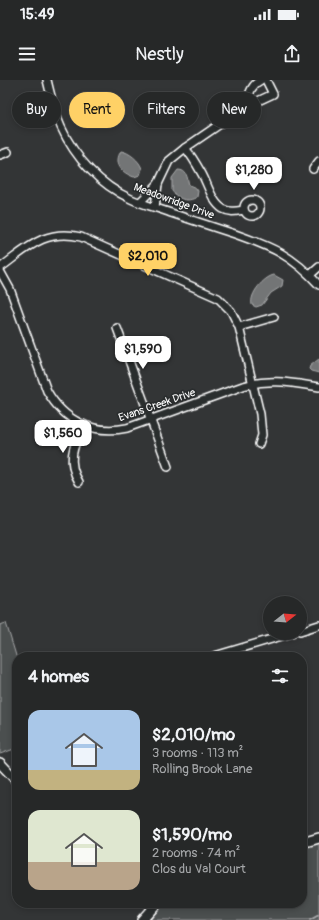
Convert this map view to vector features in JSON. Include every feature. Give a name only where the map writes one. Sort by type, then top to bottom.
[{"type":"street","name":"Meadowridge Drive","points":[[47,80],[60,126],[75,152],[94,175],[121,193],[140,202],[285,254],[298,264],[319,285]]},
{"type":"street","points":[[250,92],[256,82],[261,80]]},
{"type":"street","points":[[261,100],[273,94],[266,80]]},
{"type":"street","points":[[155,207],[158,184],[169,161],[214,128]]},
{"type":"street","points":[[185,148],[199,168],[215,201],[219,206],[230,211],[244,210]]},
{"type":"street","points":[[0,155],[8,152]]},
{"type":"street","points":[[313,169],[319,161]]},
{"type":"street","points":[[140,202],[158,184]]},
{"type":"street","points":[[0,269],[38,241],[55,235],[73,235],[81,237],[218,298],[236,319],[239,327],[260,414],[262,435],[259,444]]},
{"type":"street","points":[[310,275],[319,267]]},
{"type":"street","name":"Evans Creek Drive","points":[[0,269],[10,289],[47,391],[52,400],[62,411],[74,420],[83,424],[98,429],[117,430],[127,428],[252,383],[280,381],[319,387]]},
{"type":"street","points":[[239,327],[274,317]]},
{"type":"street","points":[[117,328],[168,467]]},
{"type":"street","points":[[79,482],[75,475],[72,458],[75,442],[83,424]]},
{"type":"street","points":[[307,629],[319,625]]},
{"type":"street","points":[[228,652],[268,640]]},
{"type":"street","points":[[0,763],[12,776]]},
{"type":"street","points":[[307,842],[319,838]]},
{"type":"street","points":[[142,920],[153,908]]},
{"type":"shaded area","points":[[121,151],[131,155],[137,160],[142,169],[140,175],[134,177],[126,173],[120,167],[118,160]]},
{"type":"shaded area","points":[[178,170],[185,173],[189,185],[196,188],[198,191],[197,197],[186,200],[180,198],[172,191],[172,178]]},
{"type":"shaded area","points":[[274,275],[283,280],[282,286],[271,293],[262,305],[256,307],[252,305],[255,291],[262,282]]},
{"type":"shaded area","points":[[319,359],[319,373],[311,371],[309,369],[310,366]]},
{"type":"shaded area","points":[[6,623],[15,652],[12,652],[12,750],[0,754],[0,625]]},
{"type":"shaded area","points":[[319,839],[319,920],[150,920],[160,908],[307,908],[307,843]]},
{"type":"waterway","points":[[310,920],[319,915]]}]
